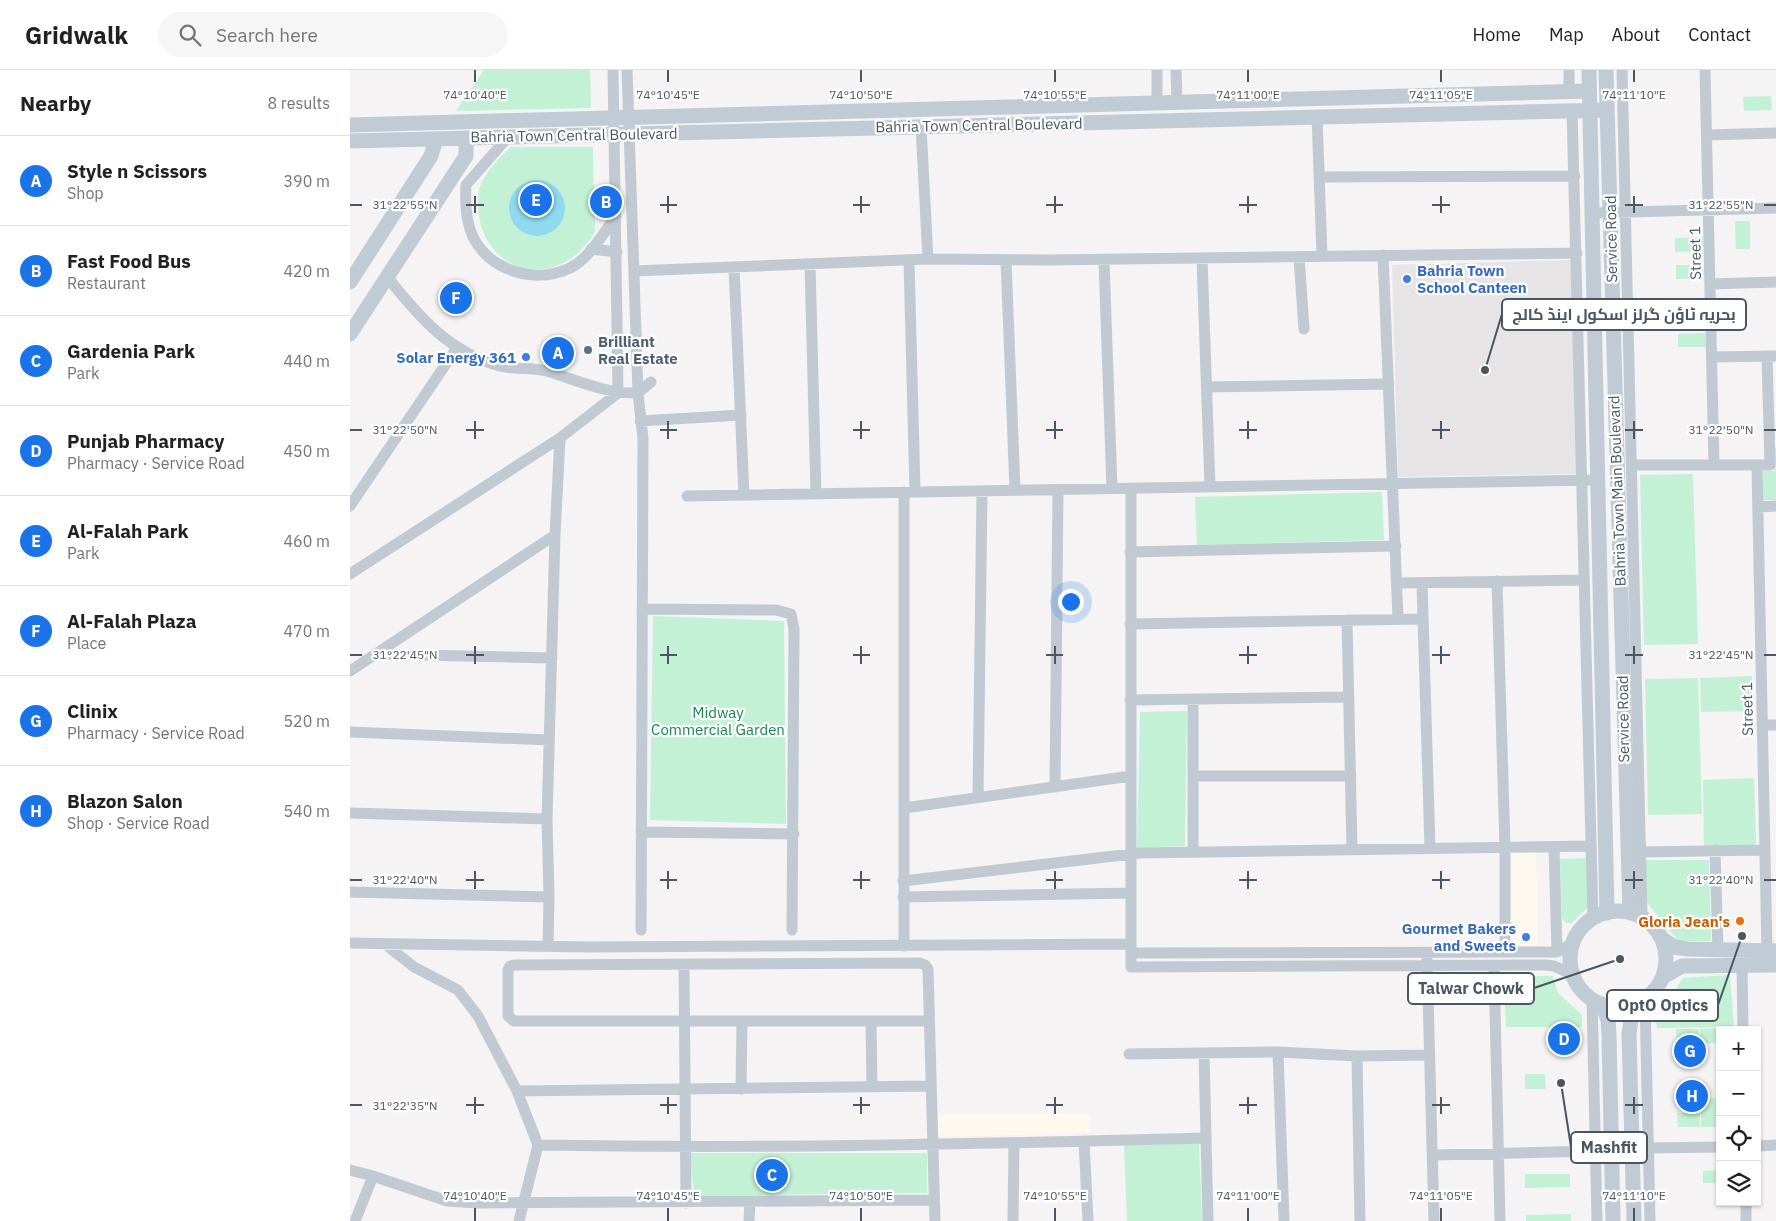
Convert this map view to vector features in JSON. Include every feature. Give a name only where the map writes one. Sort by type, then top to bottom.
[{"type":"main road","name":"Bahria Town Main Boulevard","points":[[1589,70],[1598,480],[1600,916]]},
{"type":"main road","name":"Bahria Town Main Boulevard","points":[[1606,70],[1616,473],[1636,915]]},
{"type":"main road","name":"Bahria Town Central Boulevard","points":[[350,125],[1589,91]]},
{"type":"main road","points":[[1514,93],[1517,97],[1573,96],[1604,121],[1608,128]]},
{"type":"main road","name":"Bahria Town Central Boulevard","points":[[350,141],[1607,110]]},
{"type":"main road","points":[[350,334],[466,156],[466,138]]},
{"type":"main road","points":[[350,282],[431,156],[436,139]]},
{"type":"main road","points":[[1613,1221],[1609,1034],[1606,1014],[1597,1002],[1581,988],[1573,975],[1570,959],[1573,943],[1578,933],[1600,916],[1636,915],[1650,923],[1662,938],[1674,947],[1718,951],[1772,951]]},
{"type":"main road","points":[[1662,938],[1666,957],[1663,977]]},
{"type":"main road","points":[[1597,1002],[1620,1007],[1641,1001],[1652,993],[1663,977],[1682,966],[1776,965]]},
{"type":"main road","points":[[1634,1221],[1629,1034],[1630,1021],[1641,1001]]},
{"type":"street","points":[[613,70],[622,117]]},
{"type":"street","points":[[618,393],[616,217],[627,70]]},
{"type":"street","points":[[1157,70],[1158,102]]},
{"type":"street","points":[[1176,70],[1177,101]]},
{"type":"street","points":[[1569,70],[1569,92]]},
{"type":"street","name":"Service Road","points":[[1622,70],[1640,852],[1636,915]]},
{"type":"street","name":"Street 1","points":[[1705,70],[1714,465]]},
{"type":"street","points":[[1572,110],[1577,252],[1590,846],[1600,916]]},
{"type":"street","points":[[1317,116],[1322,256]]},
{"type":"street","points":[[921,127],[928,259]]},
{"type":"street","points":[[1707,135],[1776,133]]},
{"type":"street","points":[[622,135],[634,271],[638,393],[643,439],[641,930]]},
{"type":"street","points":[[466,185],[508,137]]},
{"type":"street","points":[[466,156],[467,221],[474,238],[485,253],[499,265],[516,273],[534,276],[553,274],[570,268],[583,259],[616,217]]},
{"type":"street","points":[[1319,176],[1575,176]]},
{"type":"street","points":[[1593,213],[1776,208]]},
{"type":"street","points":[[591,249],[617,252]]},
{"type":"street","points":[[634,271],[928,259],[1104,260],[1577,252]]},
{"type":"street","points":[[1383,256],[1390,384],[1398,619]]},
{"type":"street","points":[[1299,257],[1304,329]]},
{"type":"street","points":[[1202,258],[1210,487]]},
{"type":"street","points":[[904,946],[903,881],[910,492],[909,260]]},
{"type":"street","points":[[1006,260],[1015,490]]},
{"type":"street","points":[[1104,260],[1112,489]]},
{"type":"street","points":[[810,264],[816,494]]},
{"type":"street","points":[[734,267],[744,495]]},
{"type":"street","points":[[388,278],[429,326],[456,349],[501,366],[544,371],[618,393],[638,393],[651,382]]},
{"type":"street","points":[[1710,284],[1776,282]]},
{"type":"street","points":[[350,506],[456,349]]},
{"type":"street","points":[[1616,473],[1632,469],[1714,465],[1770,465],[1773,442],[1772,356],[1712,357]]},
{"type":"street","points":[[1207,387],[1390,384]]},
{"type":"street","points":[[350,574],[560,438],[618,393]]},
{"type":"street","points":[[640,422],[741,415]]},
{"type":"street","points":[[548,946],[547,819],[555,535],[560,438]]},
{"type":"street","name":"Street 1","points":[[1757,466],[1762,725],[1770,826],[1765,850],[1772,951]]},
{"type":"street","points":[[687,496],[1394,482],[1598,480]]},
{"type":"street","points":[[1131,488],[1131,967],[1554,966],[1573,975]]},
{"type":"street","points":[[1055,787],[1058,490]]},
{"type":"street","points":[[978,797],[982,491]]},
{"type":"street","points":[[1758,507],[1776,506]]},
{"type":"street","points":[[350,671],[555,535]]},
{"type":"street","points":[[1130,552],[1396,546]]},
{"type":"street","points":[[1397,583],[1584,580]]},
{"type":"street","points":[[1497,582],[1505,847],[1505,939]]},
{"type":"street","points":[[1422,583],[1430,848]]},
{"type":"street","points":[[642,609],[776,610],[791,614],[794,629],[792,930]]},
{"type":"street","points":[[1130,624],[1423,619]]},
{"type":"street","points":[[1347,620],[1352,849]]},
{"type":"street","points":[[375,654],[552,658]]},
{"type":"street","points":[[1130,700],[1349,697]]},
{"type":"street","points":[[1193,699],[1193,851]]},
{"type":"street","points":[[1762,725],[1776,725]]},
{"type":"street","points":[[350,732],[549,740]]},
{"type":"street","points":[[904,808],[1131,776]]},
{"type":"street","points":[[1193,776],[1351,776]]},
{"type":"street","points":[[350,813],[547,819]]},
{"type":"street","points":[[641,832],[794,834]]},
{"type":"street","points":[[903,881],[1131,854],[1193,851],[1590,846]]},
{"type":"street","points":[[1554,847],[1558,952]]},
{"type":"street","points":[[1715,850],[1718,951]]},
{"type":"street","points":[[1640,852],[1765,850]]},
{"type":"street","points":[[350,892],[549,897]]},
{"type":"street","points":[[903,897],[1131,893]]},
{"type":"street","points":[[350,943],[548,946],[1131,948],[1426,953],[1558,952],[1573,943]]},
{"type":"street","points":[[385,944],[414,967],[458,990],[478,1016],[517,1090],[538,1146],[519,1221]]},
{"type":"street","points":[[1426,953],[1434,1221]]},
{"type":"street","points":[[684,964],[686,1202]]},
{"type":"street","points":[[929,1021],[514,1021],[508,1016],[510,966],[926,964],[928,969],[935,1221]]},
{"type":"street","points":[[1494,965],[1500,1221]]},
{"type":"street","points":[[1742,966],[1743,1026]]},
{"type":"street","points":[[1641,1001],[1649,1148],[1650,1221]]},
{"type":"street","points":[[1597,1002],[1595,1151],[1597,1221]]},
{"type":"street","points":[[742,1021],[742,1089]]},
{"type":"street","points":[[871,1021],[872,1086]]},
{"type":"street","points":[[1129,1054],[1278,1052],[1357,1056],[1429,1055]]},
{"type":"street","points":[[1278,1052],[1284,1221]]},
{"type":"street","points":[[1204,1053],[1208,1221]]},
{"type":"street","points":[[1357,1056],[1360,1221]]},
{"type":"street","points":[[517,1090],[686,1090],[930,1086]]},
{"type":"street","points":[[538,1146],[686,1148],[1205,1138]]},
{"type":"street","points":[[1084,1141],[1088,1221]]},
{"type":"street","points":[[1013,1221],[1014,1143]]},
{"type":"street","points":[[1761,1146],[1776,1145]]},
{"type":"street","points":[[1649,1148],[1716,1147]]},
{"type":"street","points":[[1433,1155],[1595,1151]]},
{"type":"street","points":[[350,1170],[447,1201],[522,1204],[934,1200]]},
{"type":"street","points":[[355,1221],[373,1176]]},
{"type":"street","points":[[749,1221],[750,1202]]},
{"type":"street","points":[[1746,1206],[1746,1221]]},
{"type":"shaded area","points":[[1574,260],[1577,474],[1398,477],[1392,265]]},
{"type":"shaded area","points":[[1509,852],[1536,852],[1538,945],[1509,945]]},
{"type":"shaded area","points":[[937,1114],[1090,1114],[1091,1133],[937,1137]]},
{"type":"green space","points":[[484,70],[590,70],[591,108],[456,111]]},
{"type":"green space","points":[[1771,96],[1772,110],[1744,111],[1743,97]]},
{"type":"green space","points":[[511,147],[593,147],[595,231],[579,252],[564,263],[548,268],[533,269],[517,266],[504,259],[492,248],[484,233],[479,216],[479,189],[488,172]]},
{"type":"green space","points":[[1735,221],[1750,221],[1750,249],[1736,249]]},
{"type":"green space","points":[[1703,237],[1703,251],[1675,252],[1675,238]]},
{"type":"green space","points":[[1676,265],[1703,265],[1704,278],[1676,279]]},
{"type":"green space","points":[[1705,333],[1706,347],[1678,347],[1678,334]]},
{"type":"green space","points":[[1774,448],[1776,448],[1776,500],[1763,500],[1763,471],[1774,471]]},
{"type":"green space","points":[[1693,474],[1698,644],[1644,645],[1640,475]]},
{"type":"green space","points":[[1382,492],[1384,540],[1197,545],[1195,497]]},
{"type":"green space","name":"Midway Commercial Garden","points":[[653,616],[784,621],[786,824],[650,820]]},
{"type":"green space","points":[[1752,676],[1753,711],[1701,712],[1700,678]]},
{"type":"green space","points":[[1698,678],[1702,814],[1648,815],[1645,679]]},
{"type":"green space","points":[[1187,711],[1185,846],[1137,848],[1140,712]]},
{"type":"green space","points":[[1754,778],[1756,846],[1704,848],[1703,780]]},
{"type":"green space","points":[[1587,858],[1588,907],[1572,923],[1566,923],[1562,918],[1560,859]]},
{"type":"green space","points":[[1645,860],[1709,860],[1711,941],[1678,941],[1646,901]]},
{"type":"green space","points":[[1730,975],[1734,1026],[1657,1028],[1655,1015],[1667,1003],[1683,978]]},
{"type":"green space","points":[[1504,976],[1553,976],[1558,993],[1582,1015],[1582,1027],[1506,1027]]},
{"type":"green space","points":[[1716,1028],[1716,1043],[1700,1043],[1700,1029]]},
{"type":"green space","points":[[1676,1029],[1699,1029],[1699,1043],[1677,1043]]},
{"type":"green space","points":[[1525,1074],[1545,1074],[1546,1089],[1525,1089]]},
{"type":"green space","points":[[1716,1098],[1716,1127],[1701,1127],[1701,1099]]},
{"type":"green space","points":[[1677,1113],[1700,1113],[1700,1127],[1678,1127]]},
{"type":"green space","points":[[1199,1142],[1202,1221],[1127,1221],[1124,1144]]},
{"type":"green space","points":[[690,1153],[927,1153],[927,1193],[694,1196]]},
{"type":"green space","points":[[1716,1170],[1716,1183],[1703,1183],[1703,1171]]},
{"type":"green space","points":[[1525,1174],[1570,1174],[1570,1187],[1525,1188]]},
{"type":"green space","points":[[1571,1214],[1571,1221],[1526,1221],[1526,1215]]},
{"type":"water","points":[[537,180],[548,182],[557,188],[563,197],[565,208],[563,219],[557,228],[548,234],[537,236],[526,234],[517,228],[511,219],[509,208],[511,197],[517,188],[526,182]]},
{"type":"place","name":"Al-Falah Park","points":[[536,200]]},
{"type":"place","name":"Fast Food Bus","points":[[606,202]]},
{"type":"place","name":"Bahria Town School Canteen","points":[[1407,279]]},
{"type":"place","name":"Al-Falah Plaza","points":[[456,298]]},
{"type":"place","name":"Brilliant Real Estate","points":[[588,350]]},
{"type":"place","name":"Style n Scissors","points":[[558,353]]},
{"type":"place","name":"Solar Energy 361","points":[[526,357]]},
{"type":"place","name":"بحریہ ٹاؤن گرلز اسکول اینڈ کالج","points":[[1485,370]]},
{"type":"place","name":"Gloria Jean's","points":[[1740,921]]},
{"type":"place","name":"OptO Optics","points":[[1742,936]]},
{"type":"place","name":"Gourmet Bakers and Sweets","points":[[1526,937]]},
{"type":"place","name":"Talwar Chowk","points":[[1620,959]]},
{"type":"place","name":"Punjab Pharmacy","points":[[1564,1039]]},
{"type":"place","name":"Clinix","points":[[1690,1051]]},
{"type":"place","name":"Mashfit","points":[[1561,1083]]},
{"type":"place","name":"Blazon Salon","points":[[1692,1096]]},
{"type":"place","name":"Gardenia Park","points":[[772,1175]]}]
